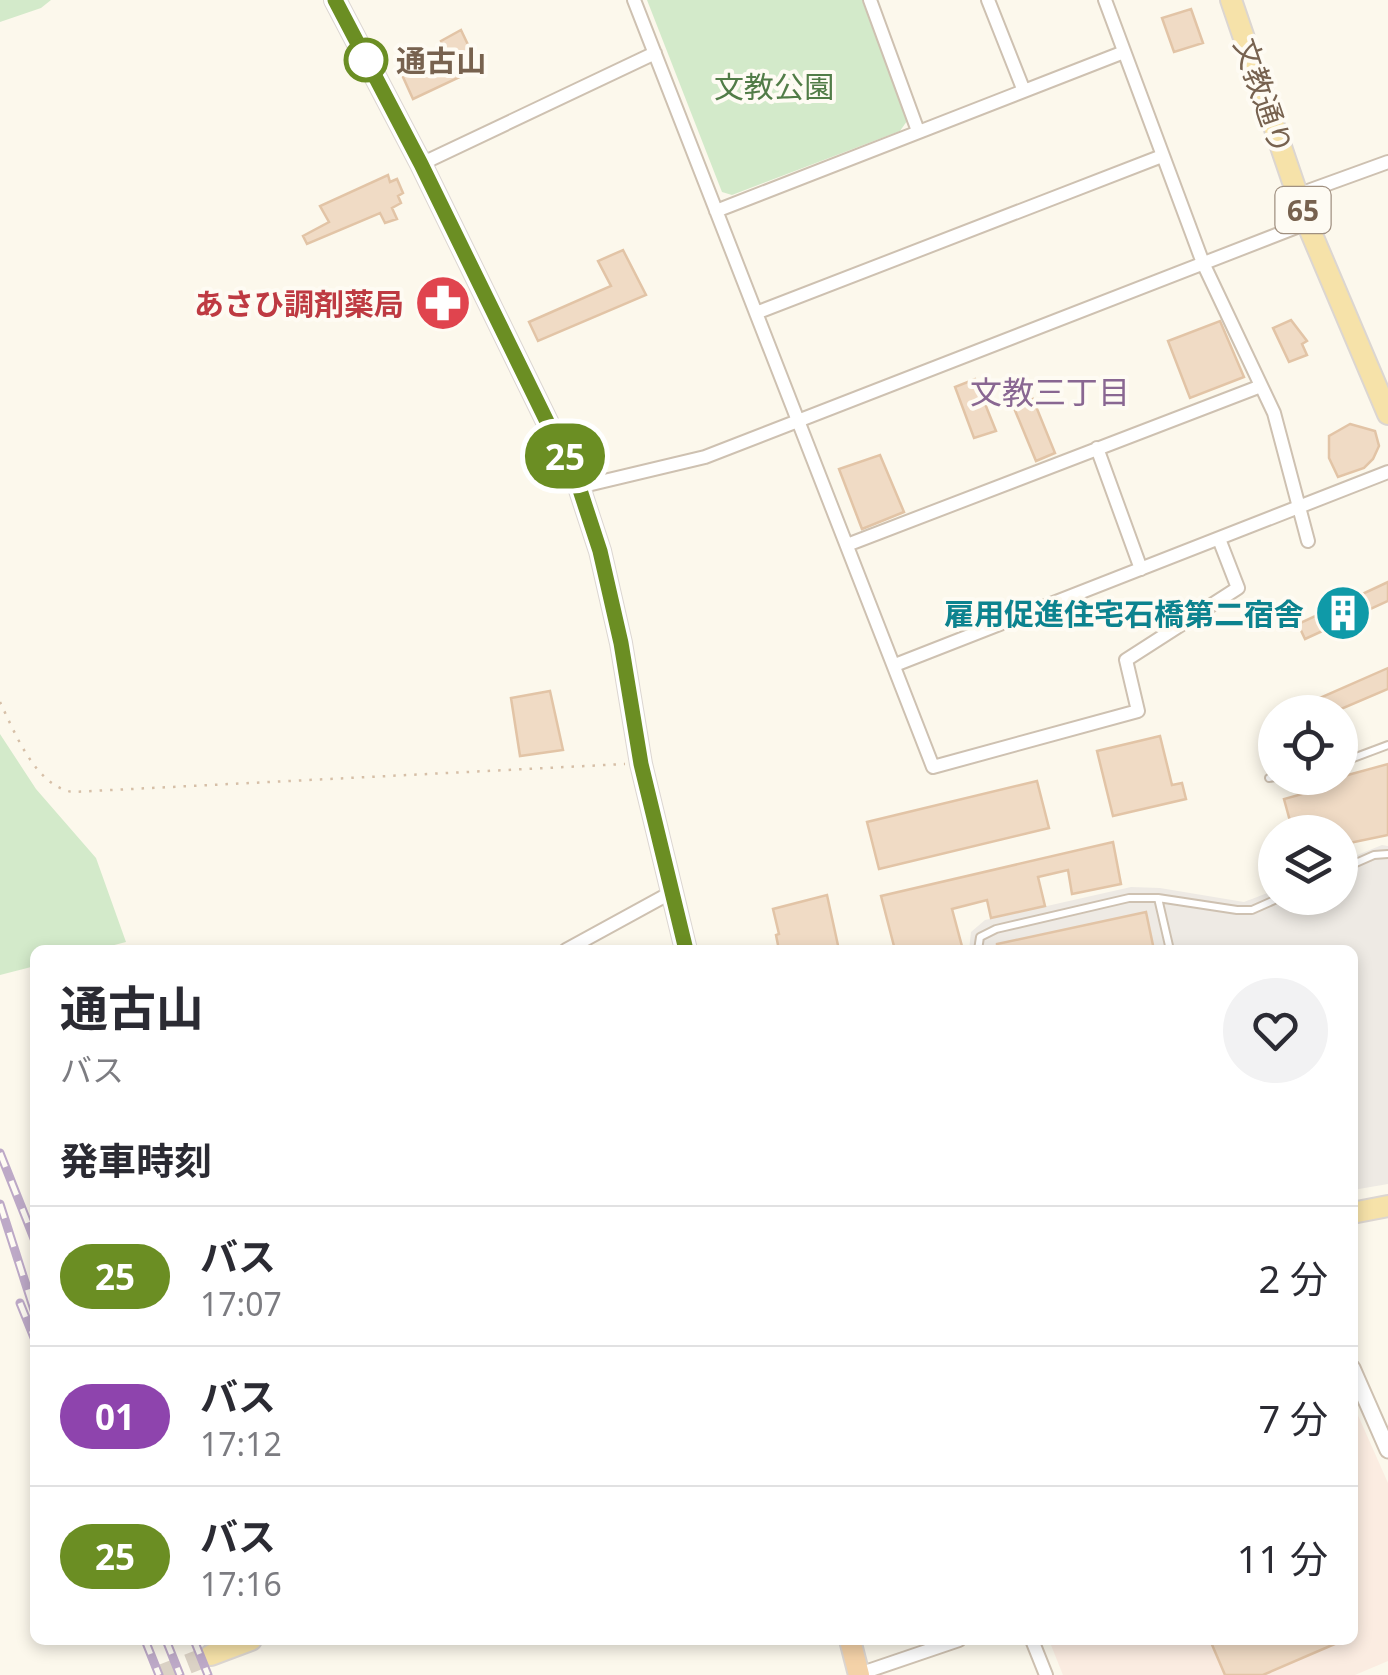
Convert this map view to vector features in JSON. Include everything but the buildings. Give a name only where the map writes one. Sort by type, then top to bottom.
[{"type":"highway","points":[[336,0],[579,487],[600,551],[621,643],[641,764],[685,945]]},
{"type":"highway","points":[[851,1645],[859,1675]]},
{"type":"main road","name":"文教通り","points":[[1231,0],[1307,222],[1388,414]]},
{"type":"main road","points":[[1358,1212],[1388,1206]]},
{"type":"main road","points":[[211,1655],[238,1645]]},
{"type":"street","points":[[634,0],[932,767],[1138,711],[1126,660],[1238,588],[1220,539]]},
{"type":"street","points":[[870,0],[918,131]]},
{"type":"street","points":[[988,0],[1024,91]]},
{"type":"street","points":[[1105,0],[1203,263],[1274,413],[1308,541]]},
{"type":"street","points":[[716,211],[1124,52]]},
{"type":"street","points":[[421,164],[655,53]]},
{"type":"street","points":[[756,313],[1162,156]]},
{"type":"street","points":[[1298,195],[1388,162]]},
{"type":"street","points":[[579,487],[705,456],[1307,222]]},
{"type":"street","points":[[847,545],[1261,386]]},
{"type":"street","points":[[1097,448],[1140,569]]},
{"type":"street","points":[[895,665],[1388,472]]},
{"type":"street","points":[[575,945],[672,892]]},
{"type":"street","points":[[1358,1382],[1388,1450]]},
{"type":"street","points":[[859,1675],[945,1645]]},
{"type":"street","points":[[1034,1645],[1046,1675]]},
{"type":"lane","points":[[1358,757],[1388,745]]},
{"type":"lane","points":[[1358,862],[1386,855],[1388,865]]},
{"type":"lane","points":[[979,945],[980,937],[996,930],[1129,898],[1158,898],[1237,910],[1258,907]]},
{"type":"lane","points":[[1158,898],[1169,945]]},
{"type":"path","points":[[0,702],[42,776],[72,792],[641,764]]},
{"type":"shaded area","points":[[1388,846],[1388,1184],[1358,1189],[1358,945],[970,945],[971,932],[985,920],[1131,887],[1244,902],[1258,897],[1258,915],[1358,915],[1358,855]]},
{"type":"shaded area","points":[[1358,1415],[1388,1483],[1388,1661],[1355,1675],[1063,1675],[1051,1645],[1358,1645]]},
{"type":"green space","points":[[0,0],[51,0],[41,8],[0,22]]},
{"type":"green space","name":"文教公園","points":[[647,0],[862,0],[907,121],[900,131],[732,195],[722,192]]},
{"type":"green space","points":[[0,734],[36,789],[96,858],[126,942],[30,945],[30,967],[0,975]]},
{"type":"tunnel","points":[[160,1675],[211,1655]]},
{"type":"railway","points":[[0,1153],[30,1228]]},
{"type":"railway","points":[[0,1204],[30,1297]]},
{"type":"railway","points":[[20,1303],[30,1328]]},
{"type":"railway","points":[[147,1645],[159,1675]]},
{"type":"railway","points":[[168,1645],[180,1675]]},
{"type":"railway","points":[[196,1645],[208,1675]]},
{"type":"bus line","name":"25","points":[[335,0],[421,164],[579,487],[600,551],[621,643],[641,764],[685,945]]},
{"type":"place","name":"通古山","points":[[366,60]]},
{"type":"place","name":"あさひ調剤薬局","points":[[443,303]]},
{"type":"place","name":"雇用促進住宅石橋第二宿舎","points":[[1343,613]]},
{"type":"district","name":"文教三丁目","points":[[1050,391]]}]
